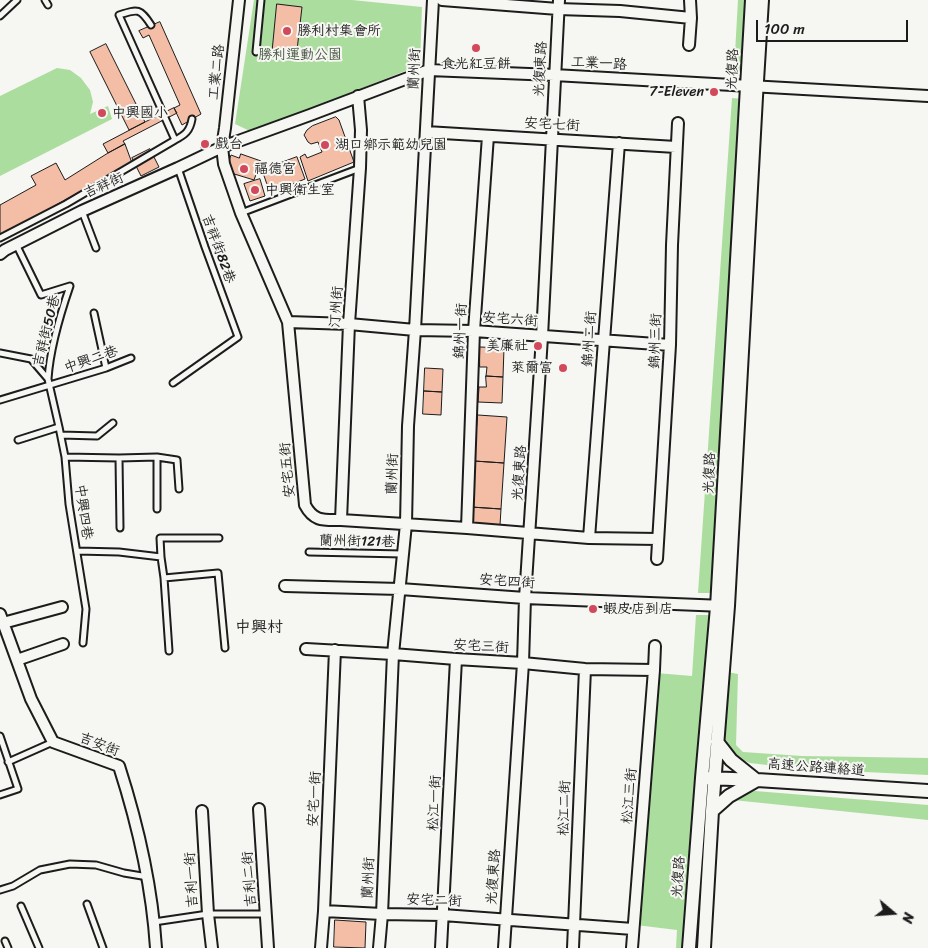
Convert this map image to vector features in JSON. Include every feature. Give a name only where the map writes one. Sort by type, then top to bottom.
[{"type":"street","name":"工業二路","points":[[222,147],[240,0]]},
{"type":"street","name":"蘭州街","points":[[379,948],[393,654],[406,524],[408,426],[433,0]]},
{"type":"street","points":[[442,0],[559,5],[691,18]]},
{"type":"street","points":[[620,12],[621,0]]},
{"type":"street","points":[[689,45],[690,0]]},
{"type":"street","name":"光復路","points":[[704,948],[715,778],[722,606],[752,86],[752,0]]},
{"type":"street","name":"光復路","points":[[752,86],[762,0]]},
{"type":"street","name":"光復東路","points":[[504,948],[523,663],[525,598],[542,337],[559,5]]},
{"type":"street","name":"工業一路","points":[[222,147],[429,70],[554,75],[928,96]]},
{"type":"street","name":"汀州街","points":[[341,520],[350,324],[360,168],[361,130],[358,96]]},
{"type":"street","name":"錦州三街","points":[[657,559],[670,345],[678,123]]},
{"type":"street","name":"安宅七街","points":[[426,132],[676,147]]},
{"type":"street","name":"錦州一街","points":[[467,528],[474,332],[488,136]]},
{"type":"street","name":"錦州二街","points":[[589,538],[619,143]]},
{"type":"street","name":"吉祥街","points":[[0,254],[71,216],[222,147]]},
{"type":"street","name":"安宅五街","points":[[222,147],[224,164],[241,213],[288,322],[305,505],[310,514],[323,520],[467,528],[589,538],[658,540]]},
{"type":"street","name":"安宅六街","points":[[288,322],[350,324],[415,330],[670,345]]},
{"type":"street","name":"安宅四街","points":[[285,586],[400,589],[525,598],[722,606]]},
{"type":"street","name":"光復路","points":[[689,948],[702,778],[722,606]]},
{"type":"street","points":[[53,742],[31,699],[2,619],[62,607]]},
{"type":"street","points":[[17,660],[62,644]]},
{"type":"street","name":"松江三街","points":[[632,948],[655,646]]},
{"type":"street","name":"安宅三街","points":[[306,649],[585,668],[654,670]]},
{"type":"street","name":"安宅一街","points":[[320,948],[324,911],[335,650]]},
{"type":"street","name":"松江一街","points":[[441,948],[456,659]]},
{"type":"street","name":"松江二街","points":[[573,948],[585,668]]},
{"type":"street","name":"吉安街","points":[[53,742],[119,766],[131,804],[148,877],[156,948]]},
{"type":"street","points":[[712,811],[729,796],[757,780],[731,760],[717,742]]},
{"type":"street","name":"高速公路連絡道","points":[[702,778],[928,790]]},
{"type":"street","name":"吉利二街","points":[[259,809],[268,948]]},
{"type":"street","name":"吉利一街","points":[[202,811],[208,914],[212,948]]},
{"type":"street","name":"安宅二街","points":[[324,911],[444,915],[633,929]]},
{"type":"lane","points":[[0,16],[17,0]]},
{"type":"lane","points":[[256,52],[261,0]]},
{"type":"lane","points":[[151,26],[144,14],[134,10],[119,15],[175,140]]},
{"type":"lane","points":[[0,238],[66,204],[186,134],[192,119]]},
{"type":"lane","name":"吉祥街82巷","points":[[173,383],[238,337],[178,168]]},
{"type":"lane","points":[[241,213],[360,168]]},
{"type":"lane","points":[[66,204],[71,216]]},
{"type":"lane","points":[[82,211],[96,248]]},
{"type":"lane","name":"吉祥街50巷","points":[[16,244],[41,296],[70,286],[63,305],[49,360],[48,379]]},
{"type":"lane","points":[[94,313],[106,368]]},
{"type":"lane","points":[[0,353],[31,359],[48,379]]},
{"type":"lane","name":"中興二巷","points":[[0,400],[106,368],[131,358]]},
{"type":"lane","name":"中興四巷","points":[[48,379],[65,457],[69,504],[86,609],[83,643]]},
{"type":"lane","points":[[61,435],[96,436],[113,423]]},
{"type":"lane","points":[[18,440],[59,427]]},
{"type":"lane","points":[[65,457],[157,457],[177,460],[179,488]]},
{"type":"lane","points":[[157,457],[157,509]]},
{"type":"lane","points":[[119,458],[120,528]]},
{"type":"lane","points":[[169,651],[160,538],[219,538]]},
{"type":"lane","points":[[77,551],[119,552],[161,557]]},
{"type":"lane","name":"蘭州街121巷","points":[[309,552],[403,554]]},
{"type":"lane","points":[[164,578],[218,573],[225,648]]},
{"type":"lane","points":[[0,736],[18,789],[0,795]]},
{"type":"lane","points":[[8,762],[53,742]]},
{"type":"lane","points":[[0,890],[13,886],[40,870],[70,864],[96,865],[148,877]]},
{"type":"lane","points":[[87,904],[103,948]]},
{"type":"lane","points":[[22,906],[39,948]]},
{"type":"lane","points":[[154,922],[208,914],[266,914]]},
{"type":"lane","points":[[5,941],[8,948]]},
{"type":"green space","name":"勝利運動公園","points":[[254,0],[352,0],[422,7],[420,65],[252,132],[235,124]]},
{"type":"green space","points":[[738,0],[750,0],[745,72],[734,71]]},
{"type":"green space","points":[[57,68],[70,70],[81,78],[90,90],[93,102],[90,114],[108,106],[112,119],[0,176],[0,96]]},
{"type":"green space","points":[[732,98],[744,99],[715,593],[698,593]]},
{"type":"green space","points":[[696,615],[712,615],[687,948],[676,948],[677,930],[636,925],[656,673],[692,676]]},
{"type":"green space","points":[[727,672],[738,674],[736,745],[743,752],[802,756],[928,758],[928,775],[802,769],[750,763],[737,758],[722,734]]},
{"type":"green space","points":[[755,791],[928,805],[928,820],[733,800],[741,794]]},
{"type":"building","name":"勝利村集會所","points":[[277,4],[302,7],[296,59],[272,56]]},
{"type":"building","points":[[160,22],[201,114],[182,125],[174,108],[180,105],[149,35],[143,38],[139,31]]},
{"type":"building","points":[[106,44],[145,122],[129,130],[90,52]]},
{"type":"building","points":[[174,108],[177,113],[123,141],[125,144],[108,153],[103,144]]},
{"type":"building","name":"湖口鄉示範幼兒園","points":[[336,117],[339,120],[354,162],[308,181],[300,157],[305,154],[307,158],[322,152],[318,142],[311,144],[304,135],[312,126]]},
{"type":"building","name":"戲台","points":[[205,139],[209,141],[205,150],[201,148]]},
{"type":"building","points":[[125,144],[132,163],[0,236],[0,205],[36,185],[31,176],[56,163],[65,180]]},
{"type":"building","points":[[150,149],[159,167],[141,176],[132,158]]},
{"type":"building","name":"福德宮","points":[[241,154],[261,161],[254,180],[231,173],[228,164],[231,155],[239,158]]},
{"type":"building","points":[[297,157],[305,179],[270,193],[262,170]]},
{"type":"building","name":"中興衛生室","points":[[260,179],[265,196],[250,201],[244,184]]},
{"type":"building","points":[[480,347],[504,348],[503,377],[486,376],[487,367],[480,367]]},
{"type":"building","points":[[425,368],[443,369],[442,392],[424,391]]},
{"type":"building","points":[[486,376],[503,377],[502,403],[478,402],[479,387],[486,387]]},
{"type":"building","points":[[424,391],[442,392],[441,415],[423,414]]},
{"type":"building","points":[[478,415],[507,417],[504,463],[474,461]]},
{"type":"building","points":[[474,461],[504,463],[501,509],[471,507]]},
{"type":"building","points":[[471,507],[501,509],[500,525],[470,523]]},
{"type":"building","points":[[335,920],[366,922],[365,948],[334,947]]},
{"type":"place","name":"勝利村集會所","points":[[287,31]]},
{"type":"place","name":"食光紅豆餅","points":[[476,48]]},
{"type":"place","name":"7-Eleven","points":[[714,92]]},
{"type":"place","name":"中興國小","points":[[102,113]]},
{"type":"place","name":"戲台","points":[[205,144]]},
{"type":"place","name":"湖口鄉示範幼兒園","points":[[325,145]]},
{"type":"place","name":"福德宮","points":[[244,169]]},
{"type":"place","name":"中興衛生室","points":[[255,190]]},
{"type":"place","name":"美廉社","points":[[538,346]]},
{"type":"place","name":"萊爾富","points":[[563,368]]},
{"type":"place","name":"蝦皮店到店","points":[[593,609]]},
{"type":"district","name":"中興村","points":[[259,628]]}]
